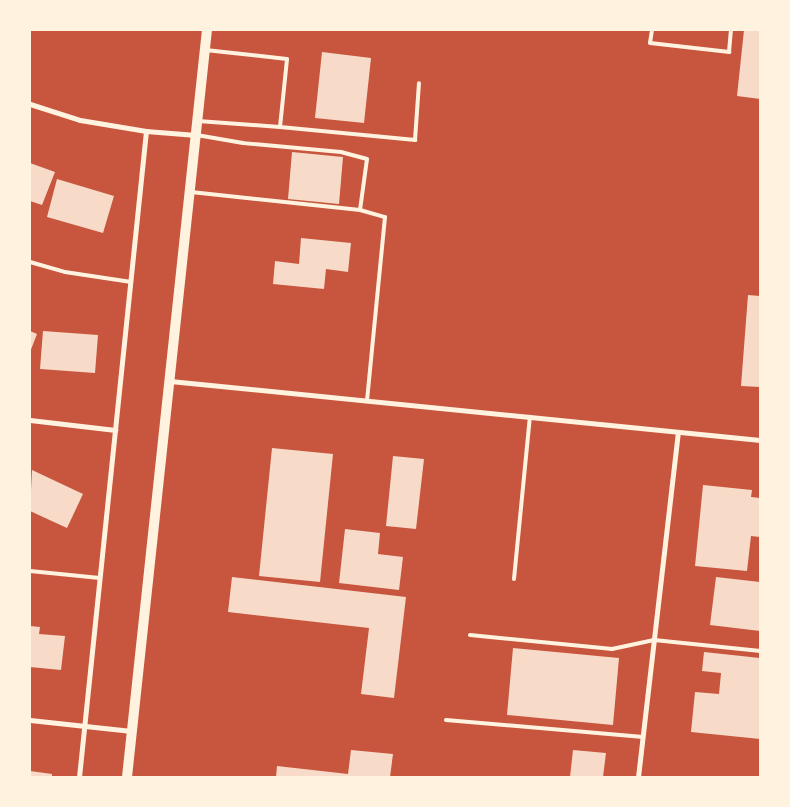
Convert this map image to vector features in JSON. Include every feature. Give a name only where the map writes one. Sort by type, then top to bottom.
[{"type":"main road","points":[[126,777],[207,30]]},
{"type":"street","points":[[30,104],[80,120],[146,131],[197,135]]},
{"type":"street","points":[[78,777],[132,282],[146,131]]},
{"type":"street","points":[[170,381],[760,440]]},
{"type":"street","points":[[30,420],[116,430]]},
{"type":"street","points":[[638,777],[678,432]]},
{"type":"street","points":[[30,720],[131,731]]},
{"type":"lane","points":[[652,30],[650,43],[729,52],[730,30]]},
{"type":"lane","points":[[205,50],[287,59],[280,127]]},
{"type":"lane","points":[[198,121],[415,140],[419,83]]},
{"type":"lane","points":[[197,135],[243,143],[341,152],[367,159],[360,210]]},
{"type":"lane","points":[[190,192],[360,210],[385,217],[367,401]]},
{"type":"lane","points":[[30,262],[65,272],[132,282]]},
{"type":"lane","points":[[514,579],[530,417]]},
{"type":"lane","points":[[30,571],[100,578]]},
{"type":"lane","points":[[470,634],[612,649],[654,640],[760,651]]},
{"type":"lane","points":[[446,720],[643,737]]},
{"type":"building","points":[[744,30],[760,30],[760,99],[737,96]]},
{"type":"building","points":[[322,52],[371,58],[364,123],[315,118]]},
{"type":"building","points":[[292,152],[343,157],[339,204],[288,199]]},
{"type":"building","points":[[30,163],[55,172],[42,205],[30,201]]},
{"type":"building","points":[[57,179],[114,196],[103,233],[47,217]]},
{"type":"building","points":[[301,238],[351,243],[348,272],[326,269],[324,289],[273,284],[275,261],[299,264]]},
{"type":"building","points":[[748,295],[760,296],[760,387],[741,386]]},
{"type":"building","points":[[30,331],[37,334],[30,352]]},
{"type":"building","points":[[43,331],[98,335],[95,373],[40,369]]},
{"type":"building","points":[[272,448],[333,454],[320,582],[259,576]]},
{"type":"building","points":[[393,456],[424,459],[416,529],[386,526]]},
{"type":"building","points":[[32,470],[83,494],[67,528],[30,511]]},
{"type":"building","points":[[703,485],[752,490],[751,497],[760,498],[760,537],[751,536],[747,571],[695,566]]},
{"type":"building","points":[[345,529],[380,533],[378,554],[403,557],[399,590],[339,583]]},
{"type":"building","points":[[232,577],[406,597],[394,698],[361,694],[369,628],[228,612]]},
{"type":"building","points":[[716,577],[760,582],[760,631],[710,625]]},
{"type":"building","points":[[30,626],[40,627],[39,634],[65,636],[61,670],[30,667]]},
{"type":"building","points":[[513,648],[619,658],[613,725],[507,715]]},
{"type":"building","points":[[704,652],[760,658],[760,739],[691,732],[695,692],[719,694],[721,673],[702,671]]},
{"type":"building","points":[[351,750],[393,754],[390,777],[276,777],[277,766],[348,774]]},
{"type":"building","points":[[573,750],[606,753],[603,777],[570,777]]},
{"type":"building","points":[[30,771],[52,774],[52,777],[30,777]]}]
